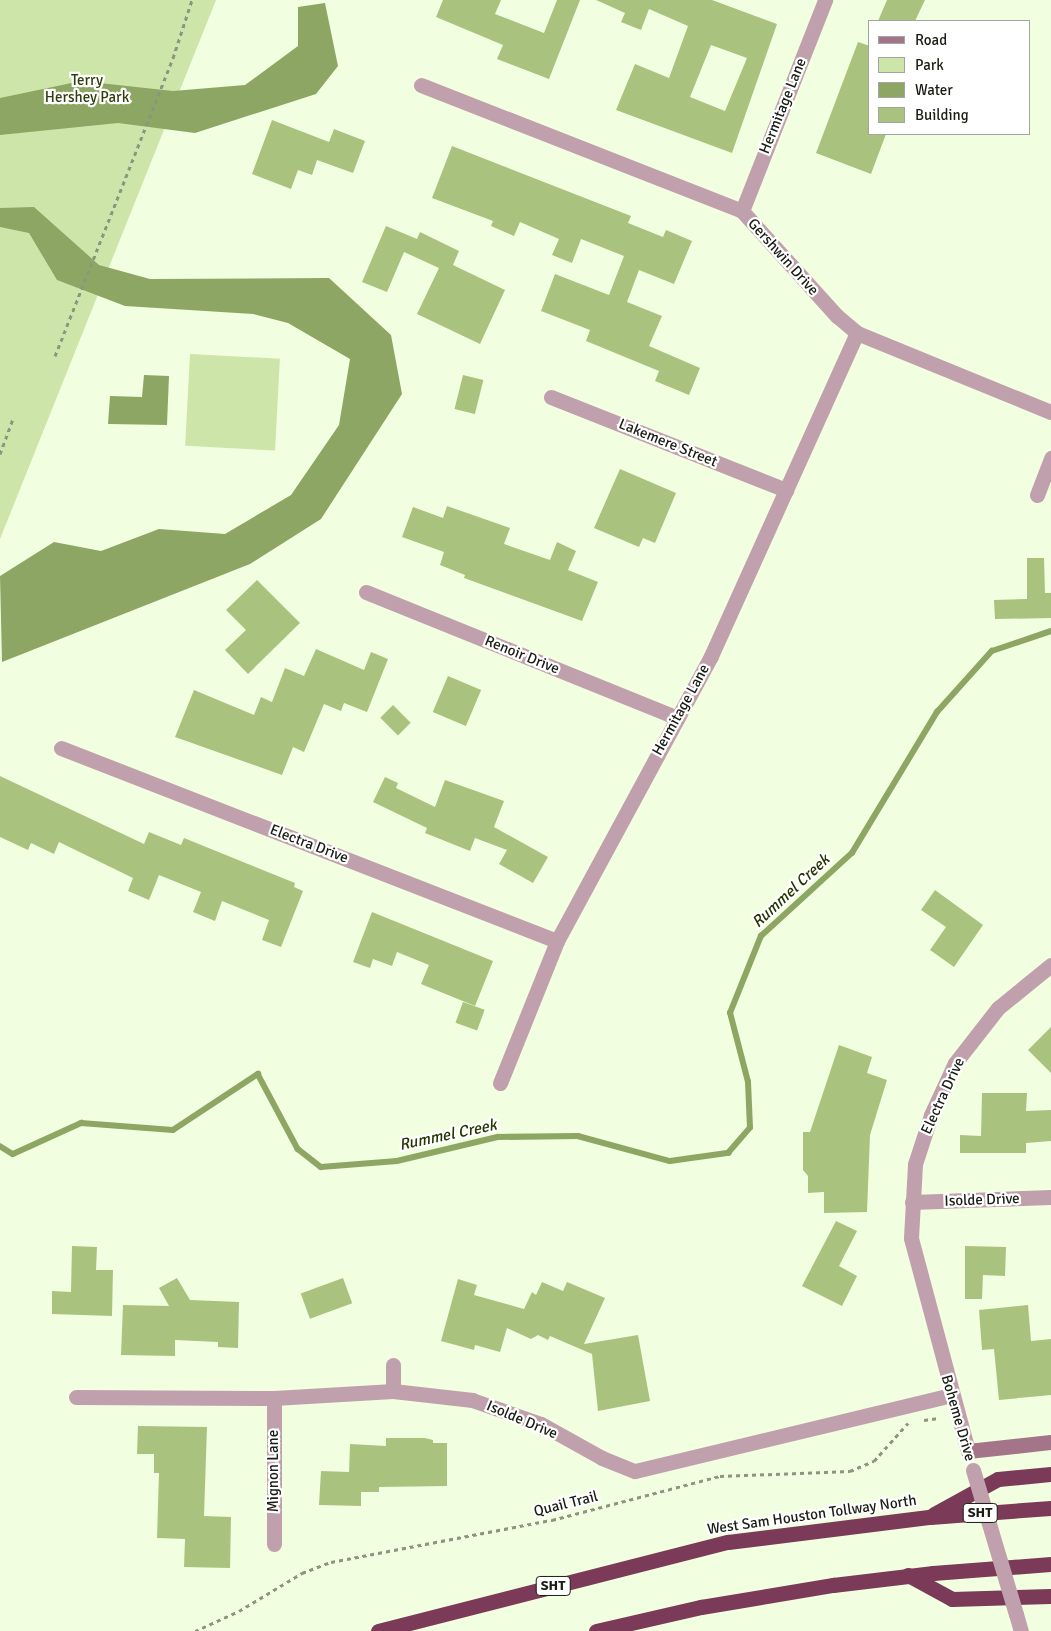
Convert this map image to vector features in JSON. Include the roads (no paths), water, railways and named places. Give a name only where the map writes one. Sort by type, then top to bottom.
[{"type":"highway","points":[[930,1517],[998,1479],[1051,1474]]},
{"type":"highway","name":"West Sam Houston Tollway North","points":[[378,1631],[728,1542],[930,1517],[1051,1508]]},
{"type":"highway","points":[[596,1631],[742,1600],[908,1575],[1051,1564]]},
{"type":"highway","points":[[908,1575],[952,1599],[1051,1596]]},
{"type":"main road","points":[[968,1451],[1051,1442]]},
{"type":"street","name":"Hermitage Lane","points":[[742,211],[825,0]]},
{"type":"street","name":"Gershwin Drive","points":[[421,85],[742,211],[837,316],[857,334],[1051,412]]},
{"type":"street","name":"Hermitage Lane","points":[[500,1083],[557,941],[711,656],[857,334]]},
{"type":"street","name":"Lakemere Street","points":[[551,397],[786,490]]},
{"type":"street","points":[[1037,495],[1051,458]]},
{"type":"street","name":"Renoir Drive","points":[[366,592],[678,718]]},
{"type":"street","name":"Electra Drive","points":[[61,748],[557,941]]},
{"type":"street","name":"Electra Drive","points":[[912,1202],[918,1156],[931,1115],[955,1063],[998,1008],[1051,965]]},
{"type":"street","name":"Isolde Drive","points":[[912,1202],[1051,1197]]},
{"type":"street","name":"Boheme Drive","points":[[912,1202],[911,1238],[951,1395],[1021,1631]]},
{"type":"street","points":[[393,1365],[393,1391]]},
{"type":"street","name":"Isolde Drive","points":[[76,1397],[274,1398],[393,1391],[472,1400],[541,1424],[602,1458],[635,1471],[951,1395]]},
{"type":"street","name":"Mignon Lane","points":[[274,1398],[274,1544]]},
{"type":"water","points":[[325,3],[338,66],[316,94],[195,133],[118,123],[0,135],[0,98],[81,81],[173,91],[245,85],[298,46],[298,7]]},
{"type":"water","points":[[34,207],[99,265],[150,279],[329,278],[391,335],[402,394],[321,519],[250,564],[2,662],[0,576],[54,542],[101,551],[159,529],[225,534],[291,495],[339,425],[350,359],[288,323],[253,314],[125,306],[57,280],[29,233],[0,227],[0,208]]},
{"type":"water","points":[[144,375],[169,376],[167,425],[108,424],[110,396],[142,397]]},
{"type":"waterway","name":"Rummel Creek","points":[[0,1146],[13,1154],[81,1123],[173,1130],[258,1074],[298,1149],[321,1167],[397,1161],[498,1137],[578,1136],[670,1161],[728,1153],[750,1128],[748,1082],[730,1013],[761,936],[852,853],[937,712],[992,651],[1051,631]]},
{"type":"park label","name":"Terry Hershey Park","points":[[87,88]]}]
